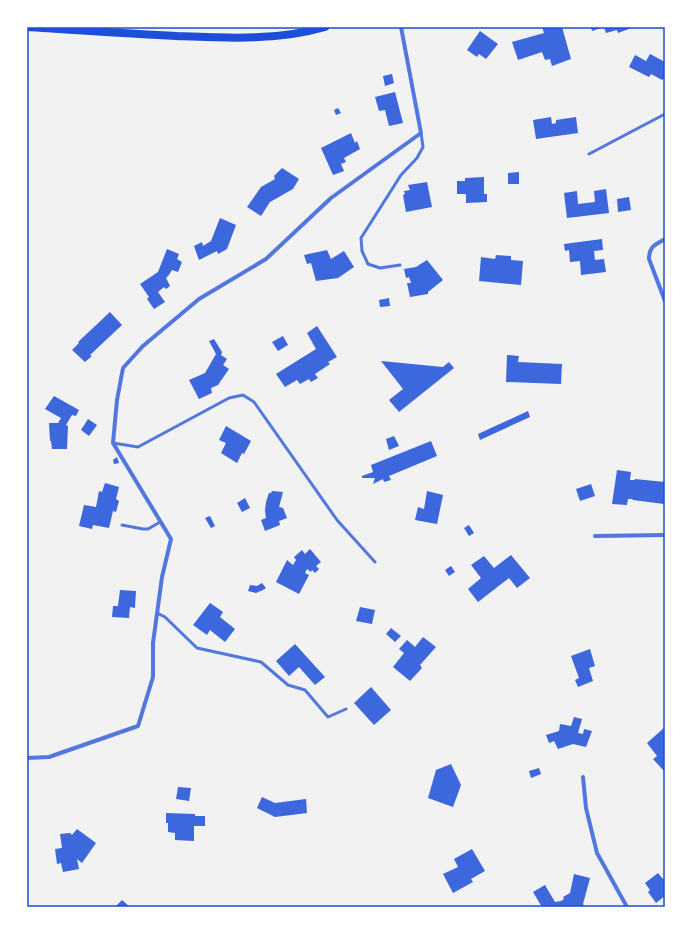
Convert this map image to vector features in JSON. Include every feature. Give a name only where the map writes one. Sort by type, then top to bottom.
[{"type":"main road","points":[[27,27],[122,34],[243,39],[287,35],[325,27]]},
{"type":"street","points":[[27,758],[49,757],[138,726],[153,677],[153,643],[162,577],[170,539],[113,443],[117,400],[123,368],[143,346],[199,298],[266,260],[331,198],[421,133],[401,27]]},
{"type":"street","points":[[665,239],[652,247],[649,252],[649,258],[665,301]]},
{"type":"street","points":[[595,536],[665,535]]},
{"type":"street","points":[[583,777],[586,808],[597,853],[627,907]]},
{"type":"lane","points":[[589,154],[665,114]]},
{"type":"lane","points":[[400,265],[380,268],[368,264],[362,251],[361,238],[401,175],[417,158],[423,147],[421,133]]},
{"type":"lane","points":[[113,443],[138,447],[229,398],[243,395],[254,402],[337,520],[375,562]]},
{"type":"lane","points":[[122,525],[148,529],[160,522]]},
{"type":"lane","points":[[158,613],[165,616],[197,648],[261,662],[288,685],[305,690],[328,717],[346,709]]},
{"type":"building","points":[[542,27],[562,27],[571,59],[552,66],[550,59],[545,60],[542,52],[518,60],[512,42],[544,33]]},
{"type":"building","points":[[591,27],[604,27],[592,31]]},
{"type":"building","points":[[604,27],[634,27],[618,33],[617,30],[606,33]]},
{"type":"building","points":[[480,31],[498,44],[486,59],[479,54],[477,57],[467,50]]},
{"type":"building","points":[[650,54],[665,62],[665,80],[651,74],[649,77],[629,67],[635,55],[646,61]]},
{"type":"building","points":[[392,74],[394,83],[385,86],[383,76]]},
{"type":"building","points":[[395,92],[403,123],[389,126],[385,110],[379,111],[375,97]]},
{"type":"building","points":[[338,108],[341,113],[336,115],[334,110]]},
{"type":"building","points":[[551,117],[552,124],[556,123],[556,120],[576,117],[578,133],[536,139],[533,120]]},
{"type":"building","points":[[351,133],[355,143],[357,141],[360,149],[344,158],[346,162],[341,164],[344,171],[333,175],[321,148]]},
{"type":"building","points":[[282,168],[299,179],[293,189],[270,202],[261,216],[247,207],[261,187],[275,179],[274,176]]},
{"type":"building","points":[[519,172],[519,184],[508,184],[508,173]]},
{"type":"building","points":[[484,177],[484,194],[487,194],[487,202],[466,203],[466,194],[457,194],[457,181],[465,181],[465,178]]},
{"type":"building","points":[[427,182],[432,207],[406,212],[403,195],[405,194],[404,191],[410,190],[408,185]]},
{"type":"building","points":[[606,189],[609,213],[567,218],[564,193],[577,191],[578,204],[595,202],[594,191]]},
{"type":"building","points":[[629,197],[631,210],[618,212],[617,199]]},
{"type":"building","points":[[220,218],[236,225],[227,249],[218,254],[217,251],[199,260],[194,246],[202,242],[203,246],[211,241]]},
{"type":"building","points":[[602,239],[603,250],[594,251],[595,260],[604,259],[606,272],[581,275],[580,261],[570,262],[569,250],[565,251],[564,244]]},
{"type":"building","points":[[167,249],[179,254],[177,259],[182,262],[178,272],[172,270],[166,278],[170,286],[166,289],[164,287],[158,292],[165,302],[154,309],[147,299],[149,297],[140,284],[158,272]]},
{"type":"building","points":[[327,250],[331,259],[344,251],[354,267],[338,278],[316,281],[311,263],[307,264],[304,255]]},
{"type":"building","points":[[496,255],[511,256],[511,260],[523,261],[521,285],[479,281],[481,257],[495,259]]},
{"type":"building","points":[[427,260],[443,280],[428,292],[428,294],[410,297],[407,283],[411,283],[409,277],[406,278],[404,269],[416,267]]},
{"type":"building","points":[[389,298],[390,306],[380,307],[379,300]]},
{"type":"building","points":[[110,312],[122,325],[90,355],[92,356],[85,362],[72,350],[79,343],[78,342]]},
{"type":"building","points":[[317,326],[337,357],[328,362],[330,364],[315,374],[318,378],[311,382],[309,379],[300,384],[297,380],[285,387],[276,374],[316,349],[307,333]]},
{"type":"building","points":[[283,336],[288,345],[278,351],[272,342]]},
{"type":"building","points":[[214,339],[222,352],[221,355],[227,359],[223,365],[229,369],[218,385],[211,388],[212,393],[199,399],[189,380],[205,373],[216,354],[209,341]]},
{"type":"building","points":[[507,355],[519,356],[518,362],[562,364],[561,384],[506,382]]},
{"type":"building","points":[[381,361],[443,367],[449,362],[454,368],[399,412],[389,400],[403,389]]},
{"type":"building","points":[[54,396],[79,410],[76,416],[72,415],[66,425],[68,426],[67,449],[52,449],[50,441],[49,423],[58,423],[61,418],[45,409]]},
{"type":"building","points":[[528,411],[530,417],[480,440],[478,434]]},
{"type":"building","points":[[88,419],[97,425],[89,436],[81,430]]},
{"type":"building","points":[[226,426],[251,441],[237,463],[221,453],[226,443],[219,440]]},
{"type":"building","points":[[394,436],[399,446],[389,450],[386,439]]},
{"type":"building","points":[[431,441],[437,456],[389,476],[391,480],[384,482],[383,479],[373,484],[375,478],[362,478],[362,476],[373,472],[371,465]]},
{"type":"building","points":[[117,457],[119,463],[114,464],[113,460]]},
{"type":"building","points":[[617,470],[631,472],[630,480],[635,479],[665,482],[664,504],[628,499],[627,505],[612,504]]},
{"type":"building","points":[[105,483],[119,487],[116,499],[119,501],[116,512],[113,511],[109,528],[93,525],[92,529],[79,526],[84,505],[96,507],[99,491],[102,492]]},
{"type":"building","points":[[591,484],[595,496],[580,501],[576,489]]},
{"type":"building","points":[[272,491],[283,492],[279,507],[283,508],[287,518],[279,521],[280,525],[265,531],[261,520],[266,518],[266,502],[269,493]]},
{"type":"building","points":[[427,491],[443,495],[437,524],[415,520],[418,507],[424,509]]},
{"type":"building","points":[[245,498],[250,508],[242,512],[237,503]]},
{"type":"building","points":[[210,516],[215,526],[211,528],[205,518]]},
{"type":"building","points":[[469,525],[474,533],[469,536],[464,528]]},
{"type":"building","points":[[310,549],[321,562],[316,566],[319,569],[315,573],[312,570],[311,572],[307,569],[305,573],[309,575],[299,594],[276,582],[287,560],[293,565],[296,560],[294,557],[302,550],[305,554]]},
{"type":"building","points":[[511,555],[530,578],[517,588],[509,578],[478,602],[468,589],[481,578],[471,565],[484,556],[494,568]]},
{"type":"building","points":[[451,566],[455,572],[449,576],[445,570]]},
{"type":"building","points":[[262,583],[266,588],[263,590],[256,593],[248,591],[250,585],[257,586]]},
{"type":"building","points":[[120,590],[136,591],[135,608],[130,607],[129,618],[112,617],[113,606],[118,606]]},
{"type":"building","points":[[210,603],[223,612],[220,617],[235,629],[225,642],[210,630],[207,635],[193,625]]},
{"type":"building","points":[[360,607],[375,610],[372,624],[356,621]]},
{"type":"building","points":[[391,628],[401,636],[395,642],[386,634]]},
{"type":"building","points":[[423,637],[436,647],[420,665],[422,668],[410,681],[393,667],[404,653],[399,649],[407,640],[415,647]]},
{"type":"building","points":[[295,644],[325,677],[315,685],[299,667],[289,676],[276,661]]},
{"type":"building","points":[[590,649],[595,666],[589,668],[593,681],[578,687],[575,680],[579,678],[571,656]]},
{"type":"building","points":[[371,687],[391,710],[374,725],[354,703]]},
{"type":"building","points":[[574,717],[582,719],[578,733],[583,734],[584,729],[592,731],[586,747],[573,744],[558,749],[554,741],[549,743],[546,735],[559,731],[560,724],[571,726]]},
{"type":"building","points":[[665,727],[664,771],[653,759],[657,756],[647,743]]},
{"type":"building","points":[[451,764],[461,785],[453,807],[428,798],[436,770]]},
{"type":"building","points":[[539,768],[541,774],[531,778],[529,771]]},
{"type":"building","points":[[178,787],[191,788],[189,801],[176,799]]},
{"type":"building","points":[[262,797],[275,803],[306,799],[307,813],[275,817],[257,808]]},
{"type":"building","points":[[166,813],[195,814],[195,816],[205,816],[205,826],[194,826],[194,841],[175,840],[175,833],[168,832]]},
{"type":"building","points":[[77,829],[96,843],[82,863],[77,859],[79,869],[63,872],[61,863],[57,864],[55,849],[62,848],[60,834],[70,833],[72,835]]},
{"type":"building","points":[[472,849],[485,871],[471,879],[473,882],[453,893],[443,874],[458,867],[454,859]]},
{"type":"building","points":[[658,873],[663,879],[665,878],[665,896],[656,903],[648,892],[650,890],[645,883]]},
{"type":"building","points":[[574,874],[590,878],[583,904],[585,907],[542,907],[533,892],[545,885],[555,902],[561,901],[564,899],[563,897],[570,893]]},
{"type":"building","points":[[122,900],[130,907],[115,907]]}]
